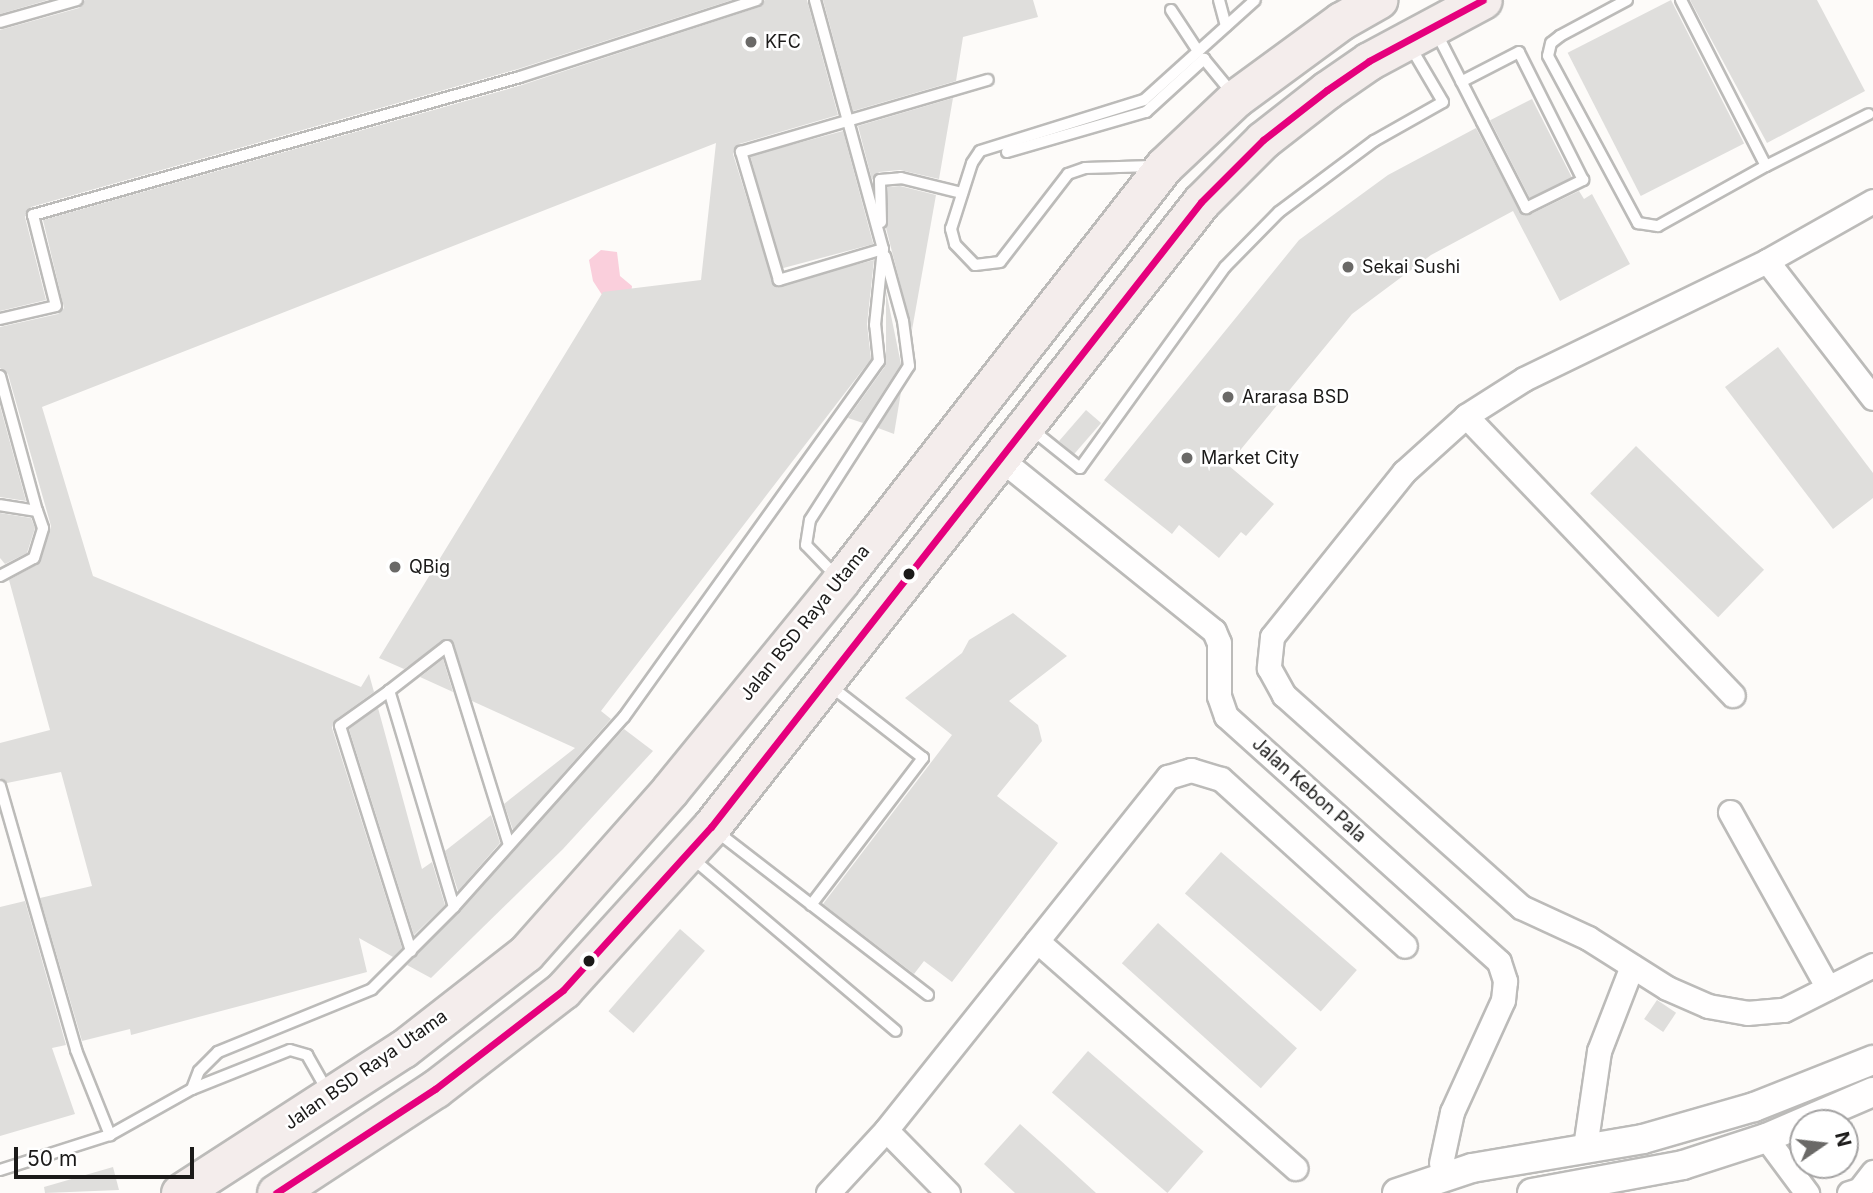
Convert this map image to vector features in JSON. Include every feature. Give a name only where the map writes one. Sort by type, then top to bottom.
[{"type":"main road","name":"Jalan BSD Raya Utama","points":[[180,1193],[403,1049],[526,953],[670,790],[841,580],[1071,281],[1164,166],[1236,98],[1340,21],[1378,0]]},
{"type":"main road","points":[[276,1193],[435,1089],[563,990],[699,841],[1002,460],[1115,310],[1201,202],[1263,140],[1369,61],[1483,0]]},
{"type":"main road","points":[[1071,281],[1115,310]]},
{"type":"street","points":[[1873,201],[1766,261],[1524,379],[1465,416],[1404,472],[1272,637],[1269,668],[1284,695],[1521,907],[1588,939],[1632,966],[1708,1006],[1747,1013],[1784,1010],[1873,965]]},
{"type":"street","points":[[1766,261],[1873,398]]},
{"type":"street","points":[[1465,416],[1733,695]]},
{"type":"street","name":"Jalan Kebon Pala","points":[[1002,460],[1214,631],[1219,643],[1219,696],[1226,716],[1499,962],[1505,981],[1503,1000],[1452,1112],[1441,1163]]},
{"type":"street","points":[[828,1193],[886,1130],[1168,777],[1191,770],[1221,779],[1405,946]]},
{"type":"street","points":[[1730,812],[1828,988]]},
{"type":"street","points":[[1037,941],[1295,1168]]},
{"type":"street","points":[[1586,1147],[1599,1051],[1632,966]]},
{"type":"street","points":[[1396,1193],[1472,1168],[1643,1139],[1754,1107],[1873,1060]]},
{"type":"street","points":[[1532,1193],[1647,1175],[1766,1138],[1873,1092]]},
{"type":"street","points":[[886,1130],[948,1193]]},
{"type":"street","points":[[1766,1138],[1807,1193]]},
{"type":"street","points":[[1858,1192],[1873,1171]]},
{"type":"lane","points":[[0,22],[78,0]]},
{"type":"lane","points":[[0,319],[55,306],[33,215],[520,77],[757,0]]},
{"type":"lane","points":[[815,0],[903,321],[909,366],[810,520],[806,545],[841,580]]},
{"type":"lane","points":[[1219,0],[1226,26]]},
{"type":"lane","points":[[1164,166],[1085,168],[1068,174],[1000,262],[975,265],[955,244],[951,229],[962,193],[980,151],[1144,100],[1255,0]]},
{"type":"lane","points":[[1627,0],[1560,36],[1551,43],[1548,56],[1637,223],[1658,226],[1766,166],[1869,114]]},
{"type":"lane","points":[[1681,0],[1766,166]]},
{"type":"lane","points":[[1171,10],[1198,51]]},
{"type":"lane","points":[[1420,33],[1461,82],[1526,208],[1583,180],[1519,52],[1461,82]]},
{"type":"lane","points":[[1027,426],[1080,468],[1225,267],[1279,212],[1374,141],[1443,102],[1420,33]]},
{"type":"lane","points":[[1007,152],[1146,112],[1204,59],[1236,98]]},
{"type":"lane","points":[[883,249],[779,280],[741,152],[988,80]]},
{"type":"lane","points":[[192,1089],[208,1058],[372,989],[454,906],[624,717],[879,360],[875,325],[883,249],[880,180],[901,178],[962,193]]},
{"type":"lane","points":[[0,376],[43,528],[34,558],[0,576]]},
{"type":"lane","points":[[0,505],[37,511]]},
{"type":"lane","points":[[411,951],[340,726],[447,646],[509,845]]},
{"type":"lane","points":[[811,905],[923,758],[825,683]]},
{"type":"lane","points":[[389,691],[454,906]]},
{"type":"lane","points":[[0,786],[76,1050],[110,1135]]},
{"type":"lane","points":[[699,841],[811,905],[928,995]]},
{"type":"lane","points":[[699,841],[895,1031]]},
{"type":"lane","points":[[0,1170],[110,1135],[192,1089],[290,1050],[307,1055],[330,1097]]},
{"type":"shaded area","points":[[601,250],[617,252],[620,276],[632,286],[631,296],[606,301],[593,281],[589,260]]},
{"type":"building","points":[[0,0],[48,0],[0,14]]},
{"type":"building","points":[[85,0],[732,0],[518,69],[31,207],[25,217],[46,300],[0,311],[0,30],[79,8]]},
{"type":"building","points":[[765,0],[807,0],[838,115],[739,144],[733,154],[774,286],[874,260],[867,324],[871,359],[601,711],[611,719],[513,830],[504,804],[575,748],[472,701],[450,639],[404,669],[379,658],[603,292],[701,280],[716,143],[42,407],[93,576],[361,687],[369,674],[374,692],[335,720],[332,728],[402,948],[393,957],[359,938],[367,972],[131,1035],[130,1029],[82,1041],[40,898],[92,886],[61,772],[7,783],[0,778],[0,743],[50,730],[9,580],[40,563],[51,526],[8,374],[0,368],[0,327],[58,314],[64,308],[43,220],[522,85],[759,7]]},
{"type":"building","points":[[823,0],[1033,0],[1038,17],[963,37],[956,81],[853,111]]},
{"type":"building","points":[[1671,0],[1744,143],[1641,196],[1568,53]]},
{"type":"building","points":[[1690,0],[1817,0],[1865,91],[1767,143]]},
{"type":"building","points":[[953,98],[939,179],[900,170],[879,172],[872,180],[858,126]]},
{"type":"building","points":[[1532,99],[1572,177],[1530,199],[1490,120]]},
{"type":"building","name":"Ararasa BSD","points":[[1476,128],[1521,214],[1529,215],[1579,191],[1584,199],[1592,194],[1630,264],[1560,301],[1513,211],[1431,255],[1352,314],[1228,465],[1274,504],[1246,536],[1241,532],[1219,558],[1179,525],[1172,534],[1104,480],[1299,240],[1388,175]]},
{"type":"building","points":[[843,131],[873,244],[781,269],[750,156]]},
{"type":"building","points":[[900,186],[936,195],[912,330],[886,228],[888,187]]},
{"type":"building","points":[[886,291],[901,364],[863,423],[848,418],[886,365]]},
{"type":"building","points":[[1778,347],[1873,473],[1873,498],[1833,529],[1725,387]]},
{"type":"building","points":[[901,392],[894,434],[878,428]]},
{"type":"building","points":[[0,406],[26,501],[0,497]]},
{"type":"building","points":[[1086,410],[1101,423],[1074,454],[1059,441]]},
{"type":"building","points":[[1636,446],[1764,570],[1718,617],[1590,493]]},
{"type":"building","points":[[0,513],[31,518],[35,528],[27,553],[5,564],[0,558]]},
{"type":"building","points":[[1013,613],[1067,656],[1009,701],[1038,725],[1042,741],[997,796],[1058,843],[952,982],[924,961],[914,974],[823,904],[952,735],[905,698],[962,653],[969,640]]},
{"type":"building","points":[[443,659],[453,692],[420,677]]},
{"type":"building","points":[[378,708],[422,869],[432,862],[445,905],[414,935],[349,729]]},
{"type":"building","points":[[624,729],[653,751],[563,849],[431,978],[407,965]]},
{"type":"building","points":[[491,815],[500,843],[458,891],[445,851]]},
{"type":"building","points":[[1221,852],[1357,970],[1321,1012],[1185,894]]},
{"type":"building","points":[[25,901],[66,1045],[52,1048],[75,1114],[0,1136],[0,907]]},
{"type":"building","points":[[1158,923],[1297,1048],[1261,1088],[1122,963]]},
{"type":"building","points":[[680,929],[705,951],[633,1033],[608,1011]]},
{"type":"building","points":[[1657,1000],[1676,1013],[1663,1032],[1644,1019]]},
{"type":"building","points":[[1088,1051],[1203,1151],[1167,1193],[1052,1093]]},
{"type":"building","points":[[1020,1124],[1096,1193],[1015,1193],[984,1164]]},
{"type":"building","points":[[113,1167],[119,1190],[45,1193],[44,1187]]},
{"type":"transit line","points":[[276,1193],[435,1089],[563,990],[711,827],[1201,202],[1263,140],[1327,90],[1369,61],[1483,0]]},
{"type":"place","name":"KFC","points":[[751,42]]},
{"type":"place","name":"Sekai Sushi","points":[[1348,267]]},
{"type":"place","name":"Ararasa BSD","points":[[1228,397]]},
{"type":"place","name":"Market City","points":[[1187,458]]},
{"type":"place","name":"QBig","points":[[395,567]]}]
